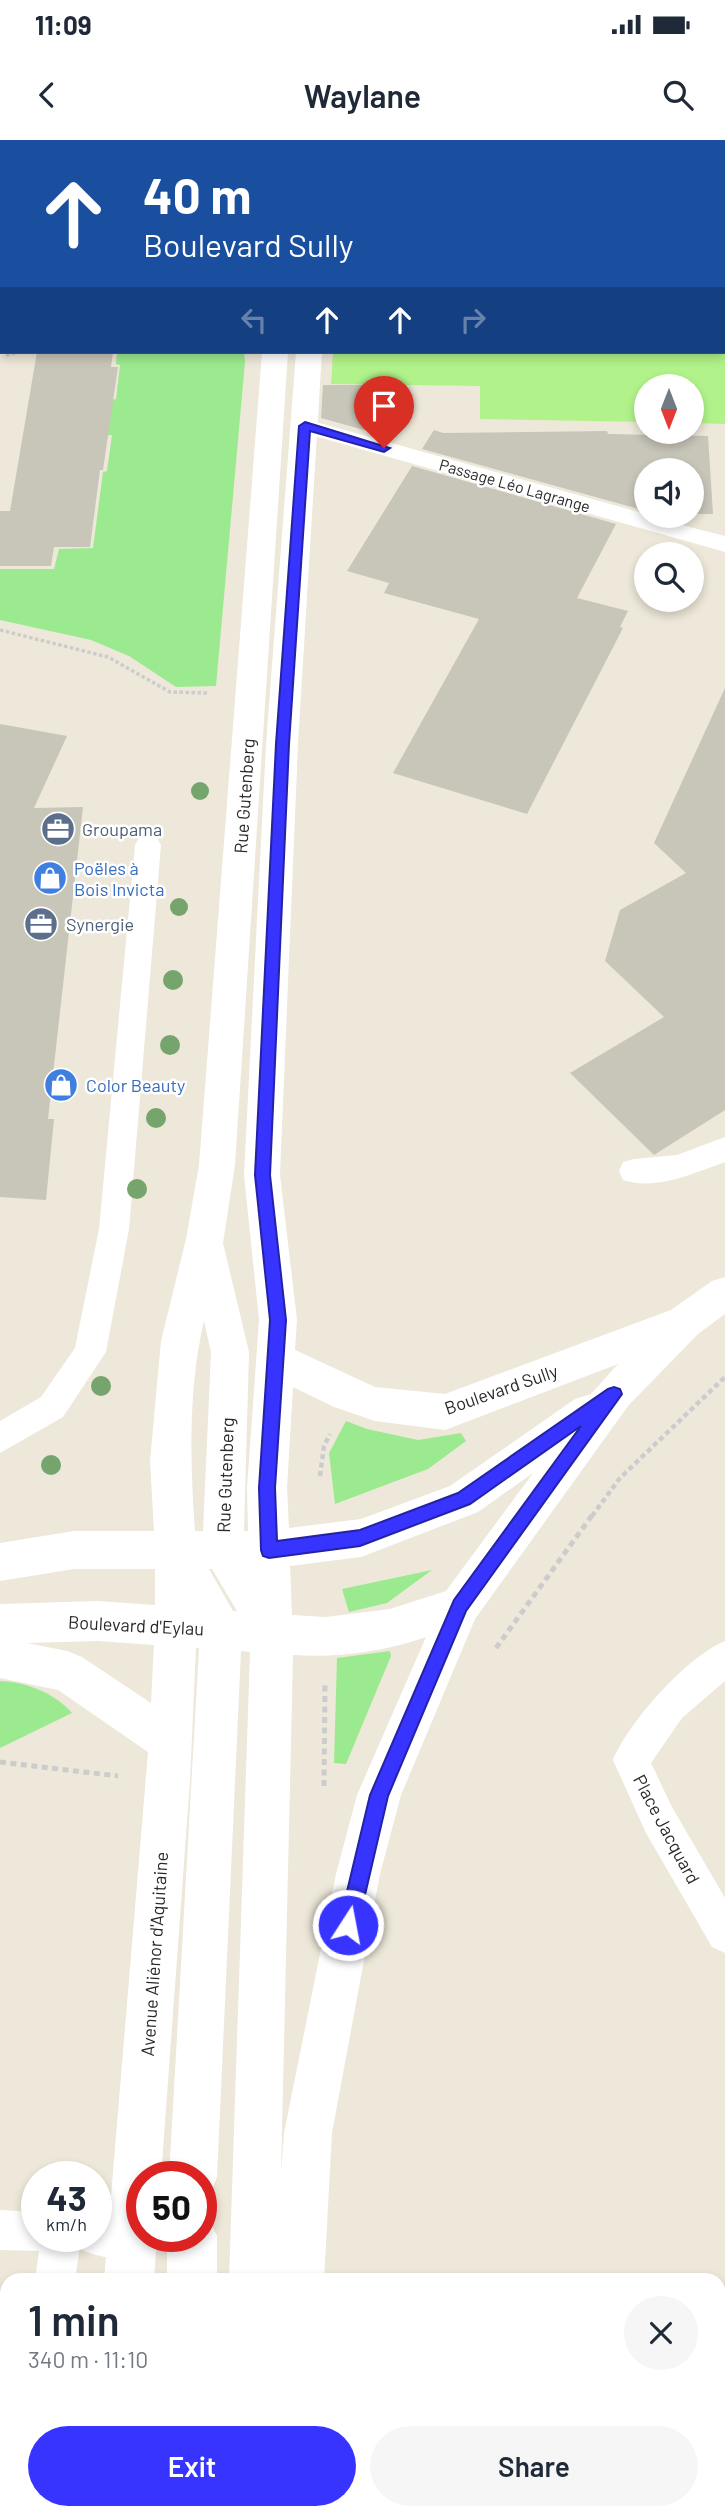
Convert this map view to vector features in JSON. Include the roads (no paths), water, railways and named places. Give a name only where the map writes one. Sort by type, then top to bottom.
[{"type":"main road","name":"Rue Gutenberg","points":[[176,1627],[176,1550],[170,1461],[180,1340],[205,1239],[217,1165],[275,354]]},
{"type":"main road","name":"Rue Gutenberg","points":[[272,1633],[267,1488],[278,1320],[262,1175],[282,744],[310,354]]},
{"type":"main road","name":"Rue Gutenberg","points":[[205,1239],[230,1352],[223,1550],[272,1633]]},
{"type":"main road","name":"Boulevard Sully","points":[[460,1605],[614,1394],[684,1322],[725,1293]]},
{"type":"main road","name":"Boulevard Sully","points":[[277,1360],[348,1395],[375,1404],[445,1412],[684,1322]]},
{"type":"main road","name":"Boulevard Sully","points":[[269,1550],[360,1538],[464,1499],[614,1394]]},
{"type":"main road","points":[[0,1562],[74,1550],[269,1550]]},
{"type":"main road","points":[[176,1550],[221,1630],[194,2161]]},
{"type":"main road","points":[[254,2273],[272,1633],[326,1637],[390,1629],[460,1605]]},
{"type":"main road","points":[[299,2273],[308,2133],[358,1874],[379,1795],[460,1605]]},
{"type":"main road","name":"Boulevard d'Eylau","points":[[0,1625],[64,1620],[272,1633]]},
{"type":"main road","name":"Avenue Aliénor d'Aquitaine","points":[[119,2251],[170,1742],[176,1627]]},
{"type":"main road","points":[[0,1658],[66,1671],[170,1742]]},
{"type":"main road","points":[[192,2252],[192,2273]]},
{"type":"lane","name":"Passage Léo Lagrange","points":[[305,426],[725,544]]},
{"type":"lane","points":[[0,1438],[52,1407],[90,1352],[114,1229],[148,845]]},
{"type":"lane","points":[[634,1171],[678,1167],[725,1149]]},
{"type":"lane","name":"Place Jacquard","points":[[725,1658],[670,1706],[631,1760],[659,1820],[725,1934]]},
{"type":"lane","points":[[0,2230],[21,2231]]},
{"type":"lane","points":[[56,2273],[59,2252]]},
{"type":"place","name":"Groupama","points":[[58,829]]},
{"type":"place","name":"Poëles à Bois Invicta","points":[[50,878]]},
{"type":"place","name":"Synergie","points":[[41,924]]},
{"type":"place","name":"Color Beauty","points":[[61,1085]]}]
